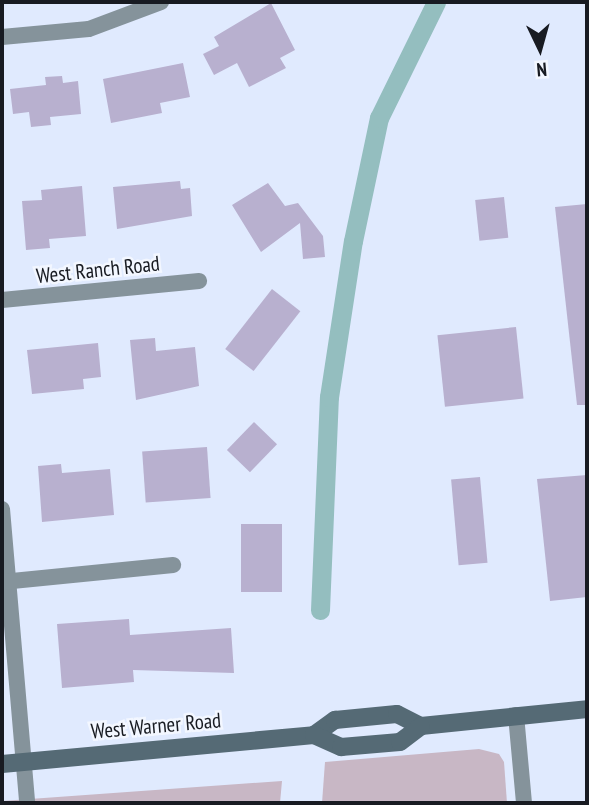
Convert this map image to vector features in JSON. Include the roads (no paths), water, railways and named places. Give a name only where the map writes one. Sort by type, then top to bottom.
[{"type":"main road","name":"West Warner Road","points":[[314,735],[341,747],[388,743],[421,726],[587,709]]},
{"type":"main road","name":"West Warner Road","points":[[2,764],[314,735],[346,719],[397,714],[421,726]]},
{"type":"street","points":[[2,37],[89,29],[161,2]]},
{"type":"street","name":"West Ranch Road","points":[[2,300],[199,281]]},
{"type":"street","points":[[2,509],[5,582],[27,803]]},
{"type":"street","points":[[5,582],[173,565]]},
{"type":"street","points":[[516,715],[524,803]]},
{"type":"waterway","points":[[320,610],[329,397],[353,241],[379,118],[436,2]]}]
